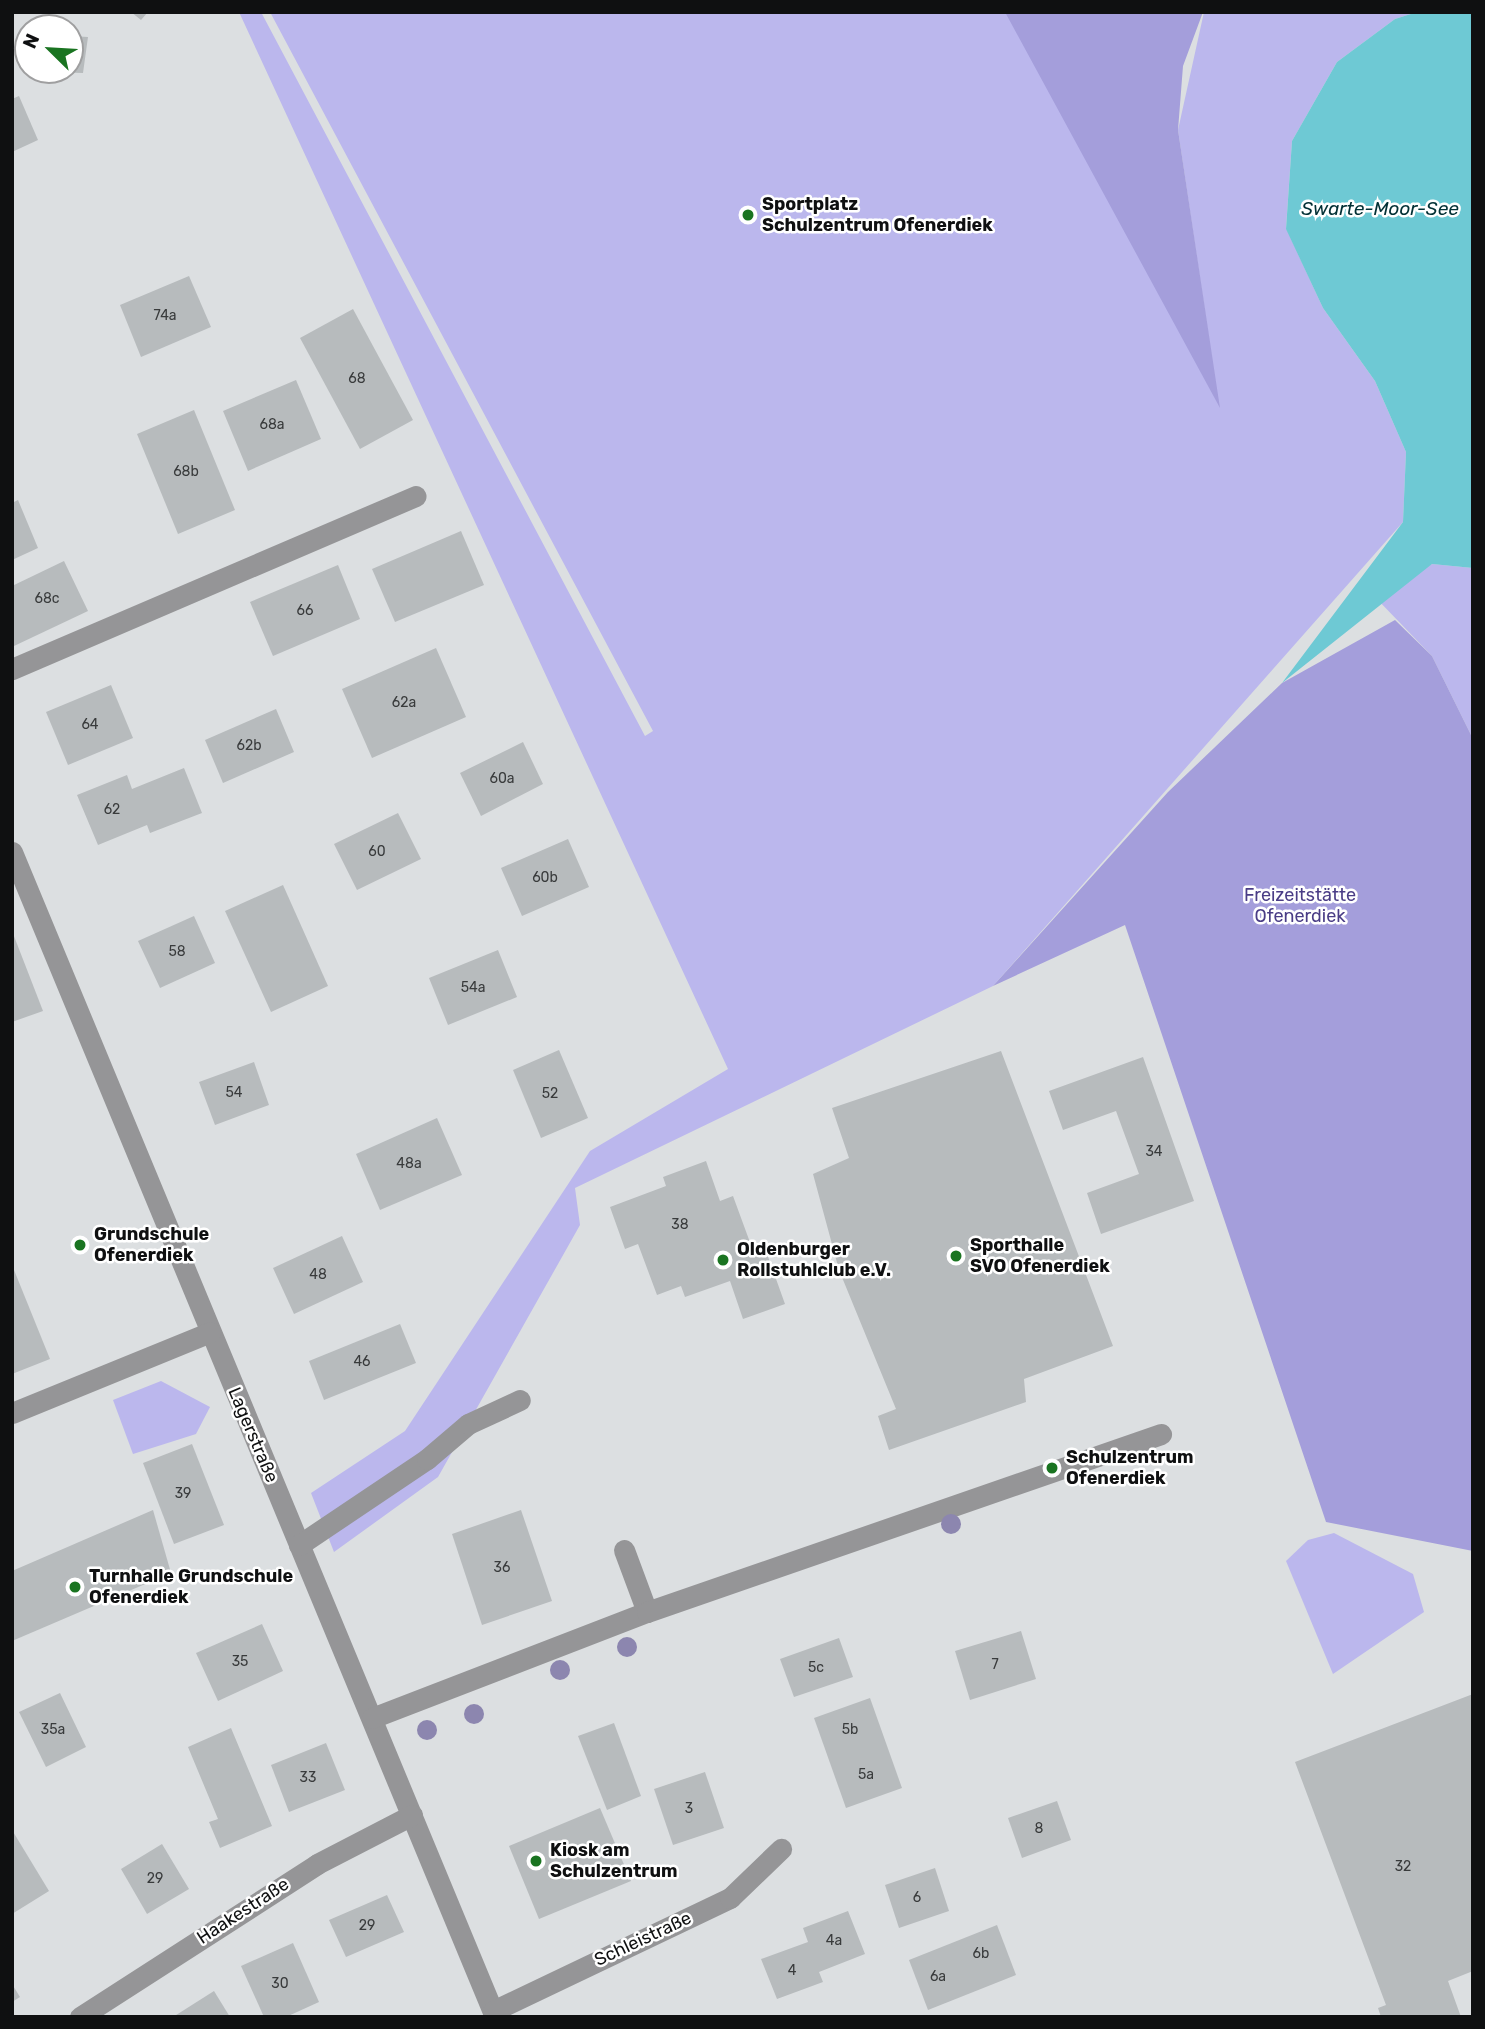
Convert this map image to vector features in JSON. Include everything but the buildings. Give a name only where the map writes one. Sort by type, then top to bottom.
[{"type":"street","points":[[12,669],[415,496]]},
{"type":"street","name":"Lagerstraße","points":[[12,852],[17,875],[494,2014]]},
{"type":"street","points":[[12,1413],[210,1332]]},
{"type":"street","points":[[299,1545],[427,1459],[468,1424],[520,1400]]},
{"type":"street","points":[[372,1718],[647,1612],[1161,1434]]},
{"type":"street","points":[[624,1550],[647,1612]]},
{"type":"street","name":"Haakestraße","points":[[80,2017],[317,1864],[412,1815]]},
{"type":"street","name":"Schleistraße","points":[[494,2014],[730,1898],[781,1849]]},
{"type":"shaded area","points":[[239,12],[261,12],[645,736],[653,731],[270,12],[1008,12],[1218,400],[1178,130],[1204,12],[1417,12],[1395,19],[1337,62],[1292,141],[1286,228],[1323,308],[1375,381],[1406,452],[1403,522],[993,986],[575,1188],[580,1225],[438,1477],[334,1552],[311,1493],[405,1431],[590,1151],[728,1069]]},
{"type":"shaded area","points":[[1432,564],[1473,568],[1473,739],[1432,656],[1374,596]]},
{"type":"shaded area","points":[[161,1381],[210,1407],[196,1434],[133,1454],[113,1400]]},
{"type":"shaded area","points":[[1334,1533],[1413,1574],[1424,1612],[1333,1674],[1286,1561],[1308,1540]]},
{"type":"green space","points":[[1005,12],[1203,12],[1183,66],[1178,130],[1220,408]]},
{"type":"green space","name":"Freizeitstätte Ofenerdiek","points":[[1395,620],[1432,656],[1473,739],[1473,1551],[1326,1522],[1125,925],[993,986],[1168,792],[1282,683]]},
{"type":"water","name":"Swarte-Moor-See","points":[[1417,12],[1473,12],[1473,568],[1432,564],[1282,683],[1403,522],[1406,452],[1375,381],[1323,308],[1286,229],[1292,141],[1337,62],[1395,19]]},
{"type":"place","name":"Sportplatz Schulzentrum Ofenerdiek","points":[[748,215]]},
{"type":"place","name":"Grundschule Ofenerdiek","points":[[80,1245]]},
{"type":"place","name":"Sporthalle SVO Ofenerdiek","points":[[956,1256]]},
{"type":"place","name":"Oldenburger Rollstuhlclub e.V.","points":[[723,1260]]},
{"type":"place","name":"Schulzentrum Ofenerdiek","points":[[1052,1468]]},
{"type":"place","name":"Turnhalle Grundschule Ofenerdiek","points":[[75,1587]]},
{"type":"place","name":"Kiosk am Schulzentrum","points":[[536,1861]]}]
